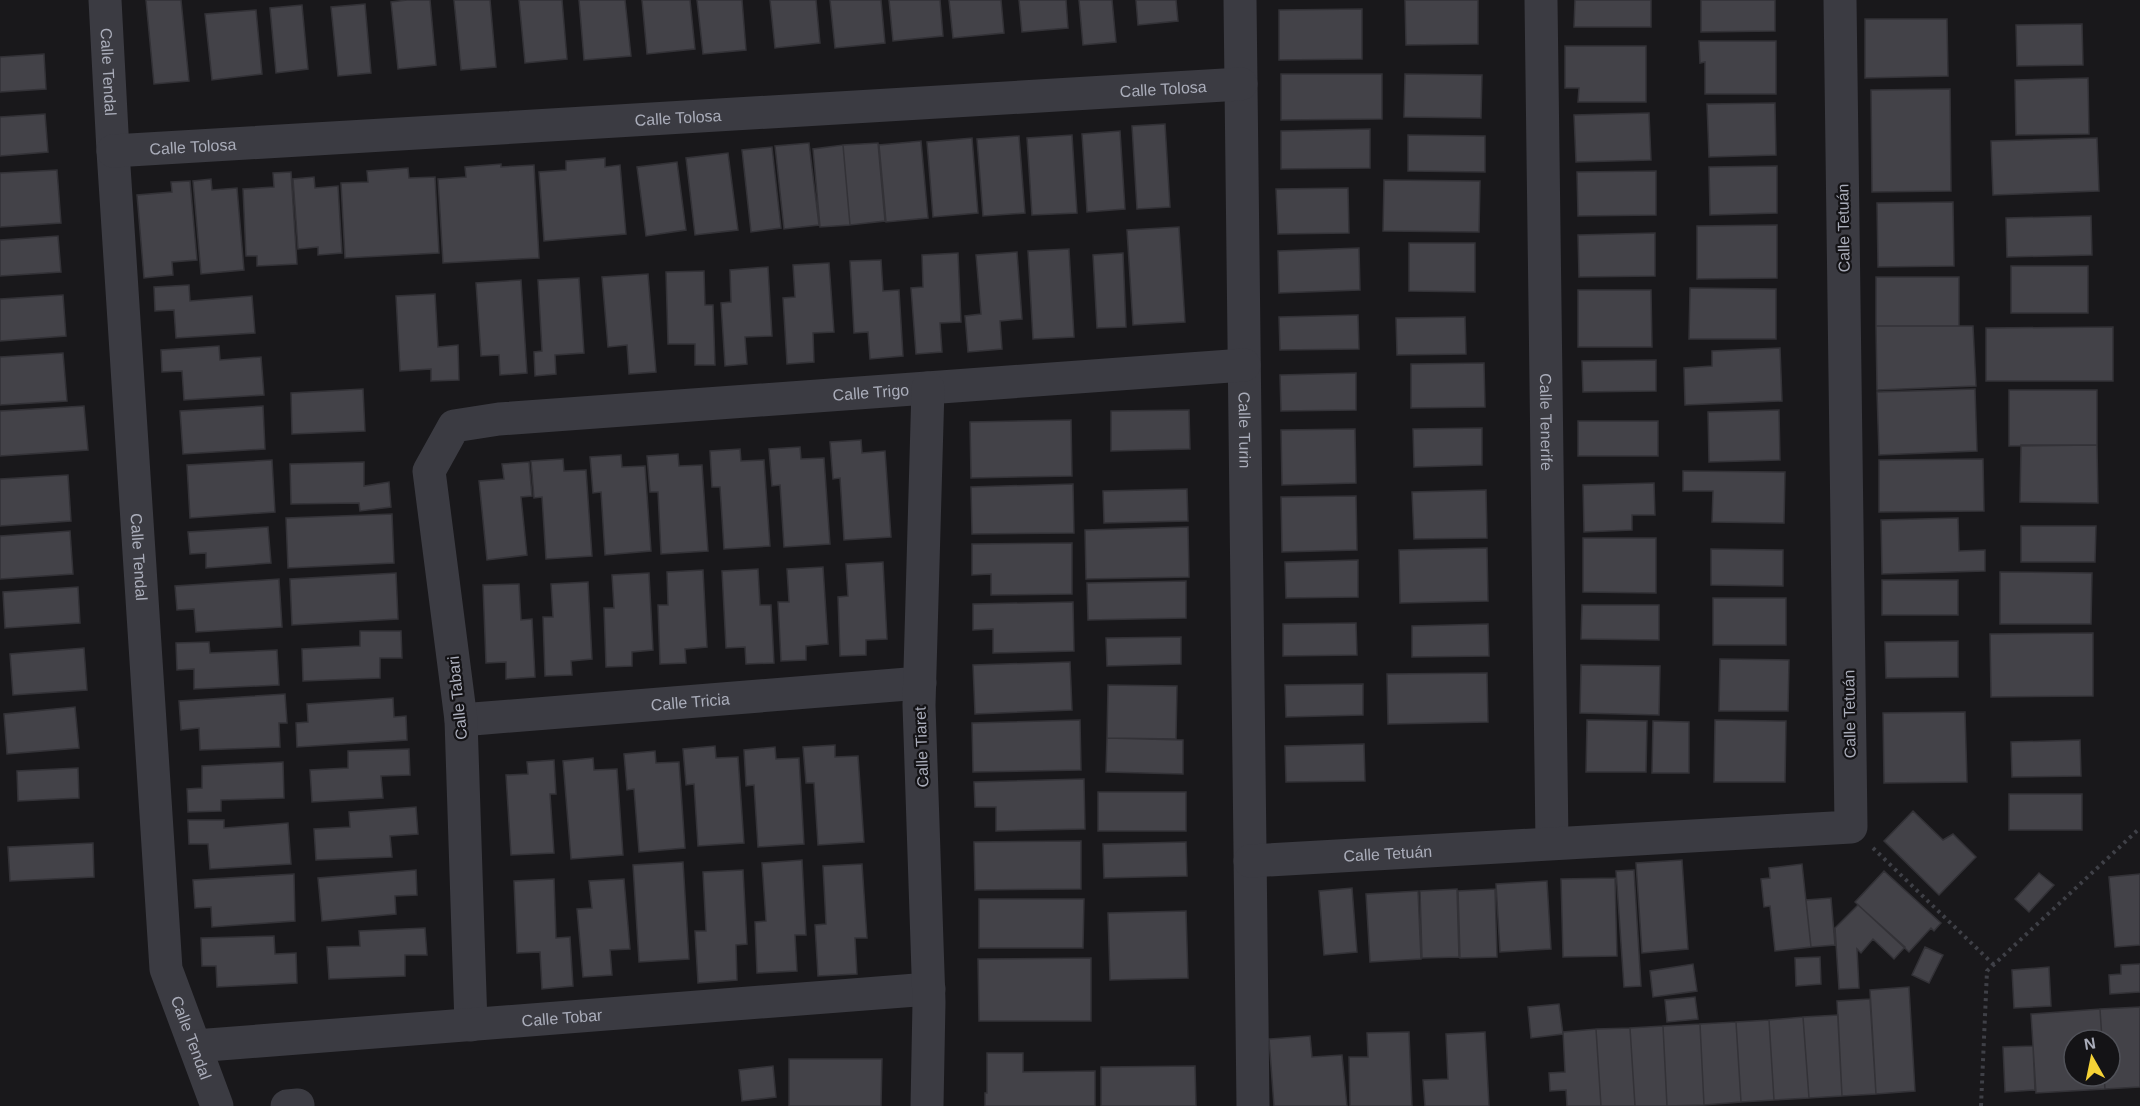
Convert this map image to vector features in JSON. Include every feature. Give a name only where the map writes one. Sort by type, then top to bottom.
[{"type":"street","name":"Calle Tendal","points":[[105,0],[166,969],[217,1106]]},
{"type":"street","name":"Calle Turin","points":[[1240,0],[1252,1106]]},
{"type":"street","name":"Calle Tenerife","points":[[1541,0],[1552,843]]},
{"type":"street","name":"Calle Tetuán","points":[[1250,861],[1851,827],[1840,0]]},
{"type":"street","name":"Calle Tolosa","points":[[113,151],[1241,84]]},
{"type":"street","name":"Calle Trigo","points":[[499,419],[1244,365]]},
{"type":"street","name":"Calle Tiaret","points":[[927,1106],[929,989],[920,682],[928,388]]},
{"type":"street","name":"Calle Tabari","points":[[471,1025],[461,720],[429,471],[454,426],[499,419]]},
{"type":"street","name":"Calle Tricia","points":[[461,720],[920,682]]},
{"type":"street","name":"Calle Tobar","points":[[195,1046],[929,989]]},
{"type":"path","points":[[1851,827],[1994,965]]},
{"type":"path","points":[[1981,1106],[1988,971],[2140,828]]},
{"type":"building","points":[[146,0],[181,0],[189,81],[154,84]]},
{"type":"building","points":[[430,0],[436,65],[398,69],[391,2]]},
{"type":"building","points":[[454,0],[490,0],[496,67],[461,70]]},
{"type":"building","points":[[519,0],[562,0],[567,59],[525,63]]},
{"type":"building","points":[[579,0],[625,0],[631,56],[584,60]]},
{"type":"building","points":[[642,0],[690,0],[695,49],[647,54]]},
{"type":"building","points":[[697,0],[742,0],[746,50],[703,54]]},
{"type":"building","points":[[770,0],[816,0],[820,43],[775,48]]},
{"type":"building","points":[[830,0],[881,0],[885,43],[835,48]]},
{"type":"building","points":[[889,0],[940,0],[943,36],[893,41]]},
{"type":"building","points":[[949,0],[1001,0],[1004,33],[953,38]]},
{"type":"building","points":[[1019,0],[1066,0],[1068,28],[1022,32]]},
{"type":"building","points":[[1079,0],[1112,0],[1116,42],[1083,45]]},
{"type":"building","points":[[1136,0],[1176,0],[1178,21],[1138,25]]},
{"type":"building","points":[[1405,0],[1478,0],[1478,44],[1406,45]]},
{"type":"building","points":[[1575,0],[1651,0],[1651,27],[1574,27]]},
{"type":"building","points":[[1701,0],[1775,0],[1775,31],[1701,32]]},
{"type":"building","points":[[365,4],[371,73],[338,76],[331,7]]},
{"type":"building","points":[[302,5],[308,69],[276,73],[270,8]]},
{"type":"building","points":[[1362,9],[1362,59],[1279,60],[1279,10]]},
{"type":"building","points":[[256,10],[262,74],[212,80],[205,14]]},
{"type":"building","points":[[1865,19],[1947,19],[1948,76],[1865,78]]},
{"type":"building","points":[[2082,24],[2083,65],[2017,66],[2016,25]]},
{"type":"building","points":[[1699,41],[1776,41],[1776,94],[1705,94],[1705,62],[1700,63]]},
{"type":"building","points":[[1565,46],[1646,46],[1646,102],[1578,102],[1579,88],[1565,88]]},
{"type":"building","points":[[44,54],[46,89],[0,92],[0,57]]},
{"type":"building","points":[[1281,74],[1382,74],[1382,119],[1281,120]]},
{"type":"building","points":[[1405,74],[1482,75],[1481,118],[1404,117]]},
{"type":"building","points":[[2088,78],[2089,134],[2016,135],[2015,80]]},
{"type":"building","points":[[1950,89],[1951,191],[1872,192],[1871,90]]},
{"type":"building","points":[[1775,103],[1776,155],[1709,157],[1707,104]]},
{"type":"building","points":[[1649,113],[1651,160],[1576,162],[1574,115]]},
{"type":"building","points":[[45,114],[48,152],[0,156],[0,117]]},
{"type":"building","points":[[1165,124],[1170,207],[1137,209],[1132,126]]},
{"type":"building","points":[[1370,129],[1370,168],[1281,169],[1281,131]]},
{"type":"building","points":[[1120,131],[1125,209],[1087,212],[1082,134]]},
{"type":"building","points":[[1072,135],[1077,213],[1032,215],[1027,138]]},
{"type":"building","points":[[1408,135],[1485,136],[1485,172],[1408,171]]},
{"type":"building","points":[[1019,136],[1025,213],[983,216],[977,139]]},
{"type":"building","points":[[972,138],[978,213],[933,217],[927,142]]},
{"type":"building","points":[[2097,138],[2099,191],[1993,195],[1991,141]]},
{"type":"building","points":[[921,141],[928,218],[886,222],[879,145]]},
{"type":"building","points":[[809,143],[819,225],[784,229],[775,146]]},
{"type":"building","points":[[878,143],[885,221],[850,225],[843,145]]},
{"type":"building","points":[[843,145],[850,225],[820,227],[813,149]]},
{"type":"building","points":[[772,147],[781,228],[751,232],[742,150]]},
{"type":"building","points":[[728,153],[738,230],[695,235],[686,158]]},
{"type":"building","points":[[605,158],[605,167],[620,165],[626,234],[544,241],[539,172],[566,170],[566,161]]},
{"type":"building","points":[[677,162],[686,230],[646,236],[637,167]]},
{"type":"building","points":[[501,164],[501,167],[534,165],[539,258],[443,263],[438,179],[466,177],[465,167]]},
{"type":"building","points":[[1777,166],[1777,213],[1710,215],[1709,167]]},
{"type":"building","points":[[408,168],[409,178],[435,177],[439,253],[345,258],[341,183],[368,182],[367,171]]},
{"type":"building","points":[[57,170],[61,223],[0,227],[0,173]]},
{"type":"building","points":[[1656,171],[1656,215],[1578,216],[1577,172]]},
{"type":"building","points":[[291,172],[297,264],[257,266],[257,256],[246,256],[243,189],[274,187],[273,173]]},
{"type":"building","points":[[314,177],[315,188],[338,186],[342,253],[318,255],[318,247],[298,249],[293,179]]},
{"type":"building","points":[[211,179],[212,190],[237,188],[244,270],[201,274],[193,181]]},
{"type":"building","points":[[1384,180],[1480,181],[1479,232],[1383,231]]},
{"type":"building","points":[[190,181],[197,260],[172,262],[173,275],[144,278],[137,195],[172,192],[171,182]]},
{"type":"building","points":[[1348,188],[1349,233],[1278,234],[1276,189]]},
{"type":"building","points":[[1953,202],[1954,266],[1878,267],[1877,203]]},
{"type":"building","points":[[2091,216],[2092,255],[2007,257],[2006,218]]},
{"type":"building","points":[[1777,225],[1777,278],[1697,279],[1697,226]]},
{"type":"building","points":[[1179,227],[1185,322],[1133,325],[1127,230]]},
{"type":"building","points":[[1655,233],[1655,276],[1579,277],[1578,235]]},
{"type":"building","points":[[58,236],[61,272],[0,276],[0,240]]},
{"type":"building","points":[[1409,243],[1475,243],[1475,292],[1409,291]]},
{"type":"building","points":[[1359,248],[1360,290],[1279,293],[1278,251]]},
{"type":"building","points":[[1069,249],[1074,337],[1033,339],[1028,251]]},
{"type":"building","points":[[1017,252],[1022,319],[1000,321],[1002,349],[968,352],[965,316],[981,314],[976,255]]},
{"type":"building","points":[[958,253],[961,322],[940,323],[942,352],[916,354],[911,288],[923,287],[922,255]]},
{"type":"building","points":[[1123,253],[1126,327],[1097,328],[1093,255]]},
{"type":"building","points":[[881,260],[883,291],[899,290],[903,356],[870,359],[868,332],[854,333],[850,261]]},
{"type":"building","points":[[829,263],[834,332],[813,333],[814,362],[787,364],[783,298],[795,297],[793,265]]},
{"type":"building","points":[[2011,266],[2088,266],[2088,313],[2011,313]]},
{"type":"building","points":[[768,267],[772,336],[745,337],[747,364],[725,366],[721,303],[731,302],[730,270]]},
{"type":"building","points":[[704,271],[705,305],[713,305],[715,365],[695,365],[695,344],[668,344],[666,272]]},
{"type":"building","points":[[648,274],[656,372],[629,374],[627,345],[608,347],[602,277]]},
{"type":"building","points":[[1876,277],[1959,277],[1959,326],[1876,326]]},
{"type":"building","points":[[579,278],[584,353],[555,355],[556,374],[535,376],[534,352],[542,351],[538,280]]},
{"type":"building","points":[[521,280],[527,373],[500,375],[499,355],[481,356],[476,283]]},
{"type":"building","points":[[189,285],[190,301],[252,296],[255,333],[176,338],[174,310],[155,311],[154,287]]},
{"type":"building","points":[[1690,288],[1776,289],[1776,339],[1689,339]]},
{"type":"building","points":[[1578,290],[1651,290],[1652,347],[1578,347]]},
{"type":"building","points":[[435,294],[438,347],[458,345],[459,380],[431,381],[431,369],[400,371],[396,296]]},
{"type":"building","points":[[63,295],[66,336],[0,341],[0,299]]},
{"type":"building","points":[[1358,315],[1359,349],[1280,350],[1279,317]]},
{"type":"building","points":[[1465,317],[1466,354],[1397,355],[1396,318]]},
{"type":"building","points":[[1876,326],[1973,326],[1976,386],[1877,390]]},
{"type":"building","points":[[2113,327],[2113,381],[1986,381],[1986,328]]},
{"type":"building","points":[[219,346],[220,360],[261,357],[264,395],[184,400],[182,371],[162,372],[161,350]]},
{"type":"building","points":[[1780,348],[1782,401],[1685,405],[1684,368],[1712,366],[1712,351]]},
{"type":"building","points":[[63,353],[67,401],[0,405],[0,357]]},
{"type":"building","points":[[1656,360],[1656,391],[1583,392],[1582,361]]},
{"type":"building","points":[[1484,363],[1485,407],[1411,408],[1411,364]]},
{"type":"building","points":[[1356,373],[1356,410],[1281,411],[1280,375]]},
{"type":"building","points":[[363,389],[365,431],[292,434],[291,393]]},
{"type":"building","points":[[1975,389],[1977,451],[1879,455],[1877,392]]},
{"type":"building","points":[[2009,390],[2097,390],[2097,445],[2009,446]]},
{"type":"building","points":[[84,406],[88,450],[0,456],[0,411]]},
{"type":"building","points":[[263,406],[265,449],[183,454],[180,411]]},
{"type":"building","points":[[1189,410],[1190,449],[1111,451],[1111,411]]},
{"type":"building","points":[[1779,410],[1780,460],[1709,462],[1708,412]]},
{"type":"building","points":[[1071,420],[1072,476],[971,478],[970,422]]},
{"type":"building","points":[[1578,421],[1658,421],[1658,456],[1578,456]]},
{"type":"building","points":[[1482,428],[1482,465],[1414,467],[1413,429]]},
{"type":"building","points":[[1355,429],[1356,483],[1282,485],[1281,430]]},
{"type":"building","points":[[861,440],[862,453],[885,451],[891,537],[844,540],[840,478],[833,479],[830,442]]},
{"type":"building","points":[[2021,445],[2097,445],[2098,503],[2020,502]]},
{"type":"building","points":[[800,447],[801,459],[824,458],[830,544],[784,547],[780,485],[772,486],[769,449]]},
{"type":"building","points":[[740,449],[741,461],[764,460],[770,546],[724,549],[720,487],[712,487],[710,451]]},
{"type":"building","points":[[678,454],[679,466],[702,465],[708,551],[661,554],[658,492],[650,492],[647,456]]},
{"type":"building","points":[[621,455],[622,467],[645,466],[651,551],[605,555],[601,492],[593,493],[590,457]]},
{"type":"building","points":[[563,459],[564,471],[586,470],[592,556],[546,559],[542,497],[534,498],[531,461]]},
{"type":"building","points":[[1983,459],[1984,511],[1879,512],[1879,460]]},
{"type":"building","points":[[272,460],[275,512],[190,518],[187,465]]},
{"type":"building","points":[[364,462],[364,486],[389,482],[391,507],[360,511],[359,503],[291,504],[290,464]]},
{"type":"building","points":[[529,462],[532,496],[521,497],[527,555],[487,560],[479,481],[504,479],[502,464]]},
{"type":"building","points":[[1683,471],[1785,472],[1784,523],[1712,522],[1713,491],[1683,491]]},
{"type":"building","points":[[68,475],[71,521],[0,526],[0,479]]},
{"type":"building","points":[[1654,483],[1655,515],[1632,515],[1632,530],[1584,532],[1583,485]]},
{"type":"building","points":[[1073,484],[1074,533],[972,534],[971,487]]},
{"type":"building","points":[[1187,489],[1188,521],[1104,523],[1103,491]]},
{"type":"building","points":[[1486,490],[1487,538],[1414,539],[1412,492]]},
{"type":"building","points":[[1356,496],[1357,550],[1282,552],[1281,497]]},
{"type":"building","points":[[392,514],[394,563],[288,568],[286,518]]},
{"type":"building","points":[[1958,518],[1959,551],[1985,550],[1985,571],[1882,574],[1881,520]]},
{"type":"building","points":[[2021,526],[2096,526],[2095,562],[2021,562]]},
{"type":"building","points":[[268,527],[271,563],[206,568],[206,553],[190,554],[188,532]]},
{"type":"building","points":[[1188,527],[1189,577],[1086,579],[1085,530]]},
{"type":"building","points":[[70,531],[73,574],[0,579],[0,536]]},
{"type":"building","points":[[1583,538],[1656,538],[1656,593],[1583,592]]},
{"type":"building","points":[[1072,543],[1072,594],[991,595],[991,574],[972,575],[972,544]]},
{"type":"building","points":[[1487,548],[1488,601],[1400,603],[1399,550]]},
{"type":"building","points":[[1711,549],[1783,550],[1783,586],[1711,585]]},
{"type":"building","points":[[1358,560],[1358,597],[1286,598],[1285,562]]},
{"type":"building","points":[[883,562],[887,639],[866,640],[866,655],[840,656],[838,597],[848,596],[846,564]]},
{"type":"building","points":[[823,567],[828,644],[806,646],[806,660],[781,661],[778,602],[789,602],[787,569]]},
{"type":"building","points":[[758,569],[760,605],[771,605],[774,663],[746,664],[745,647],[726,648],[722,571]]},
{"type":"building","points":[[703,570],[707,647],[685,649],[686,663],[660,664],[658,605],[668,605],[667,572]]},
{"type":"building","points":[[2000,572],[2092,573],[2091,624],[2000,624]]},
{"type":"building","points":[[396,573],[398,619],[292,625],[290,579]]},
{"type":"building","points":[[649,573],[653,650],[632,652],[632,666],[606,667],[604,608],[614,608],[612,575]]},
{"type":"building","points":[[279,579],[282,627],[196,632],[194,609],[177,610],[175,586]]},
{"type":"building","points":[[1882,580],[1958,580],[1958,615],[1882,615]]},
{"type":"building","points":[[1186,581],[1186,618],[1088,620],[1087,583]]},
{"type":"building","points":[[588,582],[592,659],[571,661],[572,675],[545,676],[543,617],[553,617],[551,584]]},
{"type":"building","points":[[519,584],[521,620],[532,619],[535,677],[506,679],[506,662],[486,663],[483,585]]},
{"type":"building","points":[[78,587],[80,623],[5,628],[3,592]]},
{"type":"building","points":[[1713,598],[1786,598],[1786,645],[1713,645]]},
{"type":"building","points":[[1073,602],[1074,651],[993,653],[993,629],[973,630],[973,604]]},
{"type":"building","points":[[1582,605],[1659,605],[1659,640],[1581,639]]},
{"type":"building","points":[[1356,623],[1357,655],[1283,656],[1283,624]]},
{"type":"building","points":[[1488,624],[1489,656],[1412,657],[1412,626]]},
{"type":"building","points":[[360,631],[401,631],[402,658],[380,658],[380,678],[303,681],[302,649],[360,646]]},
{"type":"building","points":[[2093,633],[2093,696],[1991,697],[1990,634]]},
{"type":"building","points":[[1181,637],[1181,664],[1107,666],[1106,638]]},
{"type":"building","points":[[1958,641],[1958,677],[1886,678],[1885,642]]},
{"type":"building","points":[[209,642],[210,653],[277,650],[279,685],[194,689],[194,669],[177,670],[176,643]]},
{"type":"building","points":[[84,648],[87,690],[13,695],[10,654]]},
{"type":"building","points":[[1720,659],[1789,660],[1788,711],[1719,711]]},
{"type":"building","points":[[1070,662],[1072,710],[975,714],[973,665]]},
{"type":"building","points":[[1581,665],[1660,666],[1659,715],[1580,713]]},
{"type":"building","points":[[1487,673],[1488,722],[1388,724],[1387,674]]},
{"type":"building","points":[[1363,684],[1363,715],[1286,717],[1285,685]]},
{"type":"building","points":[[1108,685],[1177,686],[1176,739],[1107,738]]},
{"type":"building","points":[[285,694],[287,723],[279,723],[280,747],[200,750],[199,728],[181,730],[179,701]]},
{"type":"building","points":[[393,698],[394,717],[406,716],[407,740],[297,747],[296,723],[308,722],[307,704]]},
{"type":"building","points":[[75,707],[79,748],[7,754],[4,714]]},
{"type":"building","points":[[1965,712],[1967,782],[1884,783],[1883,713]]},
{"type":"building","points":[[1080,720],[1081,770],[973,772],[972,723]]},
{"type":"building","points":[[1587,720],[1647,721],[1646,772],[1586,772]]},
{"type":"building","points":[[1715,720],[1786,721],[1785,782],[1714,782]]},
{"type":"building","points":[[1653,721],[1689,722],[1689,773],[1652,773]]},
{"type":"building","points":[[1107,738],[1183,740],[1183,774],[1106,772]]},
{"type":"building","points":[[2080,740],[2081,776],[2012,777],[2011,742]]},
{"type":"building","points":[[1364,744],[1365,781],[1286,782],[1285,746]]},
{"type":"building","points":[[835,745],[835,757],[858,756],[864,842],[818,845],[814,783],[806,783],[803,747]]},
{"type":"building","points":[[715,746],[716,758],[738,757],[744,843],[698,846],[694,784],[686,785],[683,749]]},
{"type":"building","points":[[775,747],[776,759],[799,758],[804,844],[758,847],[754,785],[746,786],[744,750]]},
{"type":"building","points":[[409,749],[410,775],[381,776],[383,798],[312,802],[310,770],[348,768],[348,751]]},
{"type":"building","points":[[655,751],[656,763],[679,762],[685,848],[639,852],[634,789],[627,790],[624,754]]},
{"type":"building","points":[[593,758],[594,770],[617,769],[623,855],[571,859],[563,761]]},
{"type":"building","points":[[554,760],[556,794],[550,794],[554,853],[511,855],[506,775],[528,774],[527,762]]},
{"type":"building","points":[[283,762],[284,798],[221,800],[221,811],[188,812],[187,789],[202,788],[202,766]]},
{"type":"building","points":[[78,768],[79,798],[18,801],[17,771]]},
{"type":"building","points":[[1084,779],[1085,829],[996,831],[996,807],[975,807],[974,782]]},
{"type":"building","points":[[1098,792],[1186,792],[1186,831],[1098,831]]},
{"type":"building","points":[[2009,794],[2082,794],[2082,830],[2009,830]]},
{"type":"building","points":[[416,807],[418,834],[390,836],[392,857],[316,860],[314,829],[350,827],[349,812]]},
{"type":"building","points":[[1913,811],[1943,840],[1953,834],[1976,857],[1939,895],[1884,841]]},
{"type":"building","points":[[188,820],[224,820],[224,828],[288,823],[291,864],[210,869],[208,844],[189,844]]},
{"type":"building","points":[[1081,841],[1081,889],[975,890],[974,842]]},
{"type":"building","points":[[1186,842],[1187,876],[1104,878],[1103,844]]},
{"type":"building","points":[[93,843],[94,877],[10,881],[8,847]]},
{"type":"building","points":[[802,860],[806,935],[795,935],[797,971],[757,973],[755,922],[766,921],[762,863]]},
{"type":"building","points":[[1682,860],[1688,949],[1642,953],[1636,863]]},
{"type":"building","points":[[683,862],[689,959],[639,962],[633,865]]},
{"type":"building","points":[[862,864],[867,938],[855,938],[857,974],[818,976],[815,925],[826,924],[823,866]]},
{"type":"building","points":[[1802,864],[1811,947],[1775,951],[1770,906],[1764,907],[1761,879],[1770,878],[1769,868]]},
{"type":"building","points":[[416,870],[417,895],[395,896],[396,914],[322,921],[318,878]]},
{"type":"building","points":[[743,870],[747,944],[736,945],[737,980],[698,983],[695,931],[706,931],[703,872]]},
{"type":"building","points":[[1634,870],[1641,986],[1624,987],[1616,871]]},
{"type":"building","points":[[1884,871],[1941,923],[1934,931],[1931,928],[1909,952],[1855,902]]},
{"type":"building","points":[[2039,873],[2054,885],[2029,912],[2015,899]]},
{"type":"building","points":[[294,874],[295,921],[212,927],[211,907],[195,908],[193,880]]},
{"type":"building","points":[[2140,874],[2140,945],[2115,947],[2109,877]]},
{"type":"building","points":[[1615,878],[1617,956],[1563,957],[1561,879]]},
{"type":"building","points":[[554,879],[556,938],[570,937],[573,986],[542,989],[540,952],[517,953],[514,881]]},
{"type":"building","points":[[624,879],[630,949],[610,950],[612,975],[583,977],[577,909],[592,908],[589,881]]},
{"type":"building","points":[[1547,881],[1551,949],[1500,952],[1496,884]]},
{"type":"building","points":[[1352,888],[1357,952],[1324,955],[1319,891]]},
{"type":"building","points":[[1457,889],[1459,957],[1422,958],[1420,891]]},
{"type":"building","points":[[1495,889],[1497,957],[1460,958],[1458,891]]},
{"type":"building","points":[[1418,891],[1421,959],[1370,962],[1366,894]]},
{"type":"building","points":[[1831,898],[1835,945],[1811,947],[1806,900]]},
{"type":"building","points":[[979,899],[1084,899],[1083,948],[979,948]]},
{"type":"building","points":[[1858,905],[1905,947],[1894,959],[1873,939],[1861,953],[1857,949],[1859,988],[1839,989],[1835,928]]},
{"type":"building","points":[[1186,911],[1188,978],[1110,980],[1108,913]]},
{"type":"building","points":[[425,928],[427,955],[405,955],[405,976],[329,979],[327,947],[360,946],[359,931]]},
{"type":"building","points":[[274,936],[275,954],[296,953],[297,983],[217,987],[216,966],[202,966],[201,938]]},
{"type":"building","points":[[1925,947],[1943,955],[1929,983],[1912,975]]},
{"type":"building","points":[[1820,957],[1821,984],[1796,986],[1795,958]]},
{"type":"building","points":[[1091,958],[1091,1021],[979,1021],[978,959]]},
{"type":"building","points":[[1693,964],[1697,991],[1653,997],[1650,971]]},
{"type":"building","points":[[2140,964],[2140,992],[2110,994],[2109,975],[2121,974],[2121,965]]},
{"type":"building","points":[[2049,967],[2051,1006],[2014,1008],[2012,970]]},
{"type":"building","points":[[1909,987],[1915,1091],[1876,1094],[1870,990]]},
{"type":"building","points":[[1695,997],[1698,1019],[1667,1022],[1665,1000]]},
{"type":"building","points":[[1870,999],[1876,1094],[1842,1096],[1837,1001]]},
{"type":"building","points":[[1559,1004],[1563,1034],[1531,1038],[1528,1007]]},
{"type":"building","points":[[2140,1007],[2140,1087],[2105,1089],[2122,1088],[2122,1028],[2101,1028],[2100,1009]]},
{"type":"building","points":[[2100,1009],[2101,1028],[2062,1028],[2062,1088],[2105,1089],[2036,1093],[2031,1014]]},
{"type":"building","points":[[1838,1015],[1842,1096],[1809,1098],[1803,1017]]},
{"type":"building","points":[[1803,1017],[1809,1098],[1774,1100],[1769,1020]]},
{"type":"building","points":[[1769,1020],[1774,1100],[1741,1102],[1736,1022]]},
{"type":"building","points":[[1736,1022],[1741,1102],[1704,1105],[1700,1024]]},
{"type":"building","points":[[1700,1024],[1704,1105],[1667,1106],[1663,1026]]},
{"type":"building","points":[[1663,1026],[1667,1106],[1635,1106],[1630,1028]]},
{"type":"building","points":[[1630,1028],[1635,1106],[1601,1106],[1596,1029]]},
{"type":"building","points":[[1596,1029],[1601,1106],[1567,1106],[1566,1090],[1550,1091],[1549,1073],[1565,1072],[1563,1032]]},
{"type":"building","points":[[1409,1032],[1412,1106],[1350,1106],[1349,1057],[1368,1057],[1367,1033]]},
{"type":"building","points":[[1485,1032],[1489,1106],[1425,1106],[1423,1080],[1448,1079],[1446,1034]]},
{"type":"building","points":[[1310,1036],[1312,1057],[1342,1055],[1347,1106],[1274,1106],[1269,1039]]},
{"type":"building","points":[[2033,1046],[2035,1090],[2005,1092],[2003,1047]]},
{"type":"building","points":[[987,1053],[1023,1053],[1023,1072],[1095,1071],[1095,1106],[985,1106]]},
{"type":"building","points":[[789,1059],[882,1059],[881,1106],[789,1106]]},
{"type":"building","points":[[773,1066],[776,1097],[742,1101],[739,1070]]},
{"type":"building","points":[[1195,1066],[1196,1106],[1101,1106],[1101,1067]]}]
